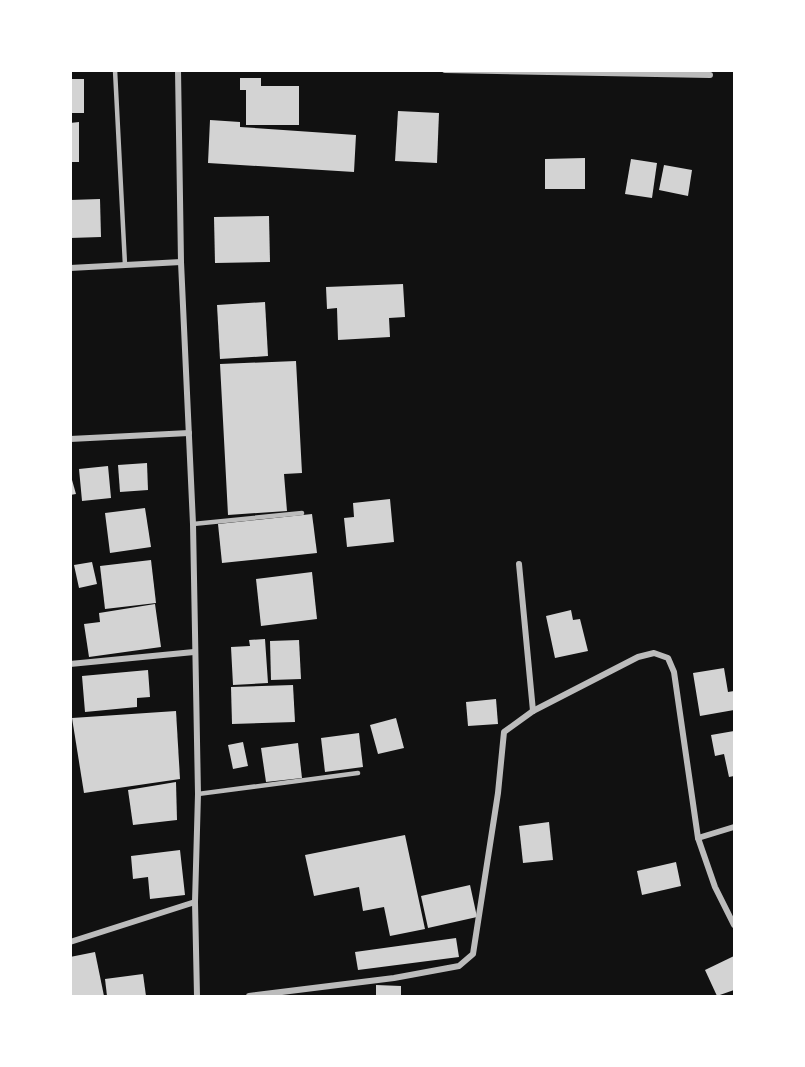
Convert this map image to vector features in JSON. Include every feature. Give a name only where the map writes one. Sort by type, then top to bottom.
[{"type":"street","points":[[178,70],[181,262],[193,524],[198,794],[195,902],[197,996]]},
{"type":"street","points":[[445,70],[710,75]]},
{"type":"street","points":[[70,268],[181,262]]},
{"type":"street","points":[[70,439],[189,433]]},
{"type":"street","points":[[519,564],[533,711]]},
{"type":"street","points":[[70,664],[194,652]]},
{"type":"street","points":[[249,996],[394,978],[459,966],[473,954],[498,794],[504,732],[533,711],[638,657],[654,653],[668,658],[674,672],[698,838],[715,887],[735,925]]},
{"type":"street","points":[[698,838],[735,827]]},
{"type":"street","points":[[70,942],[195,902]]},
{"type":"lane","points":[[115,70],[125,265]]},
{"type":"lane","points":[[193,524],[302,513]]},
{"type":"lane","points":[[198,794],[358,773]]},
{"type":"building","points":[[240,78],[261,78],[261,86],[299,86],[299,125],[246,125],[246,90],[240,90]]},
{"type":"building","points":[[70,79],[84,79],[84,113],[70,113]]},
{"type":"building","points":[[398,111],[439,113],[437,163],[395,161]]},
{"type":"building","points":[[210,120],[240,122],[240,127],[356,135],[354,172],[208,163]]},
{"type":"building","points":[[79,122],[79,162],[70,162],[70,123]]},
{"type":"building","points":[[585,158],[585,189],[545,189],[545,159]]},
{"type":"building","points":[[631,159],[657,163],[652,198],[625,194]]},
{"type":"building","points":[[664,165],[692,170],[688,196],[659,190]]},
{"type":"building","points":[[100,199],[101,237],[70,238],[70,200]]},
{"type":"building","points":[[269,216],[270,262],[215,263],[214,217]]},
{"type":"building","points":[[403,284],[405,317],[389,318],[390,337],[338,340],[337,308],[327,309],[326,287]]},
{"type":"building","points":[[265,302],[268,356],[220,359],[217,305]]},
{"type":"building","points":[[296,361],[302,473],[284,474],[287,511],[228,515],[220,364]]},
{"type":"building","points":[[147,463],[148,490],[120,492],[118,465]]},
{"type":"building","points":[[108,466],[111,498],[82,501],[79,469]]},
{"type":"building","points":[[70,473],[76,494],[70,495]]},
{"type":"building","points":[[390,499],[394,542],[347,547],[344,518],[354,517],[353,503]]},
{"type":"building","points":[[145,508],[151,547],[110,553],[105,513]]},
{"type":"building","points":[[312,514],[317,553],[222,563],[218,524]]},
{"type":"building","points":[[151,560],[156,603],[105,609],[100,566]]},
{"type":"building","points":[[92,562],[97,584],[79,588],[74,565]]},
{"type":"building","points":[[312,572],[317,619],[261,626],[256,579]]},
{"type":"building","points":[[155,604],[161,647],[89,657],[84,624],[100,622],[99,613]]},
{"type":"building","points":[[571,610],[573,620],[580,619],[588,651],[555,658],[546,616]]},
{"type":"building","points":[[265,639],[268,683],[233,685],[231,647],[250,646],[249,640]]},
{"type":"building","points":[[299,640],[301,679],[271,680],[270,641]]},
{"type":"building","points":[[724,668],[728,692],[734,691],[734,710],[700,716],[693,673]]},
{"type":"building","points":[[148,670],[150,697],[137,698],[137,707],[85,712],[82,676]]},
{"type":"building","points":[[293,685],[295,722],[232,724],[231,687]]},
{"type":"building","points":[[496,699],[498,724],[468,726],[466,702]]},
{"type":"building","points":[[176,711],[180,779],[84,793],[72,718]]},
{"type":"building","points":[[396,718],[404,748],[378,754],[370,725]]},
{"type":"building","points":[[734,731],[734,776],[729,777],[724,754],[715,756],[711,735]]},
{"type":"building","points":[[359,733],[363,767],[325,772],[321,738]]},
{"type":"building","points":[[243,742],[248,766],[233,769],[228,745]]},
{"type":"building","points":[[298,743],[302,778],[266,782],[261,748]]},
{"type":"building","points":[[176,782],[177,820],[133,825],[128,790]]},
{"type":"building","points":[[549,822],[553,860],[523,863],[519,826]]},
{"type":"building","points":[[405,835],[425,929],[390,936],[384,907],[363,911],[359,887],[314,896],[305,855]]},
{"type":"building","points":[[180,850],[185,895],[150,899],[148,877],[133,879],[131,856]]},
{"type":"building","points":[[676,862],[681,886],[642,895],[637,871]]},
{"type":"building","points":[[470,885],[477,917],[428,928],[421,896]]},
{"type":"building","points":[[456,938],[459,957],[358,970],[355,952]]},
{"type":"building","points":[[95,952],[104,996],[70,996],[70,957]]},
{"type":"building","points":[[734,956],[734,990],[717,996],[705,970]]},
{"type":"building","points":[[143,974],[146,996],[107,996],[105,979]]},
{"type":"building","points":[[376,985],[401,986],[401,996],[376,996]]}]
